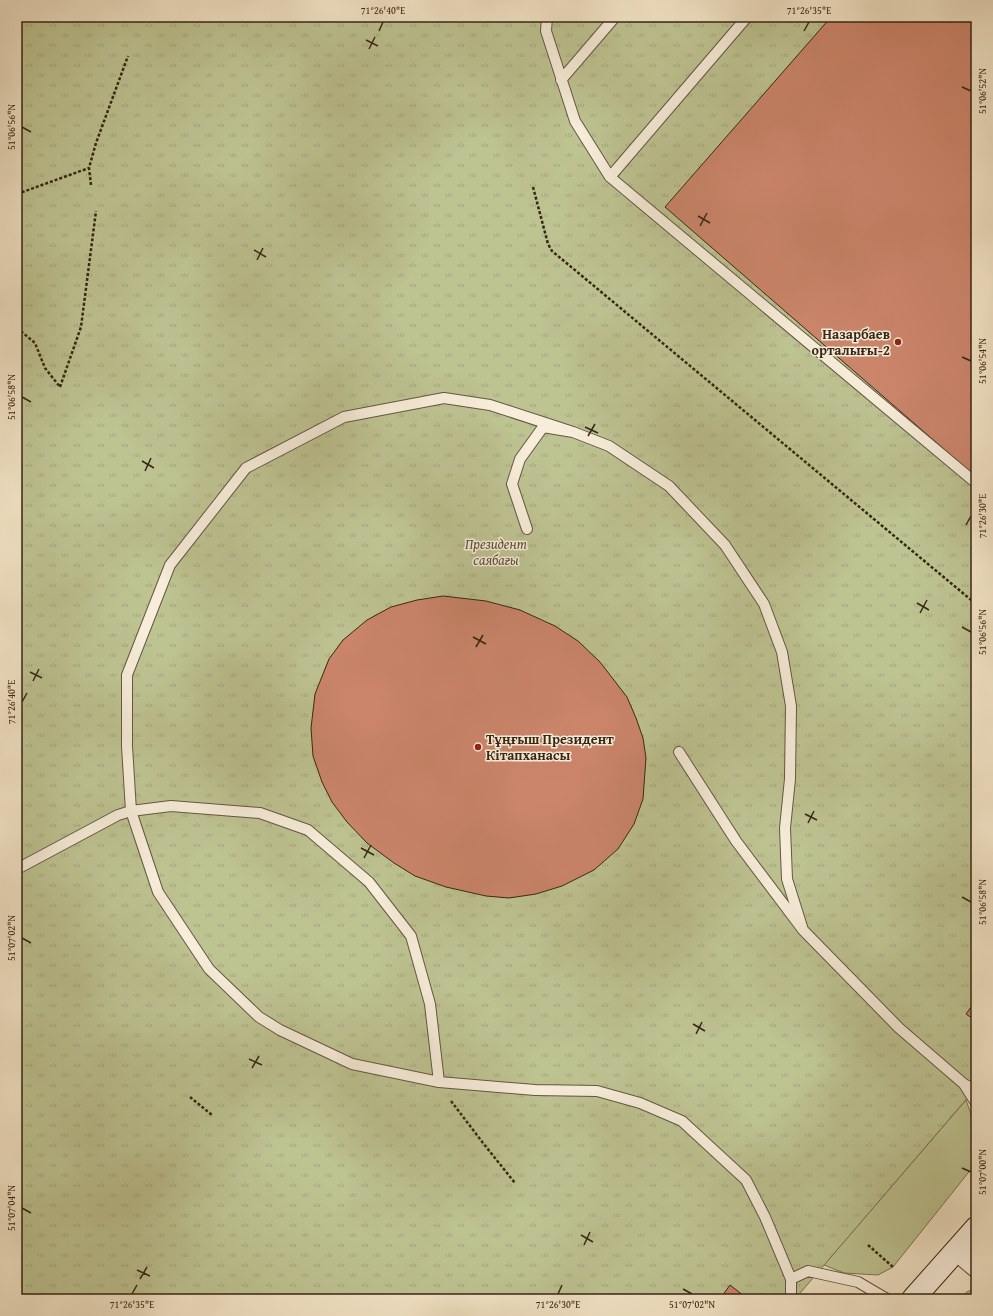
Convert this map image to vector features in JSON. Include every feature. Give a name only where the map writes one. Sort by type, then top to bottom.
[{"type":"street","points":[[913,1299],[976,1228]]},
{"type":"street","points":[[956,1250],[976,1267]]},
{"type":"lane","points":[[547,17],[546,31],[574,120],[610,177],[976,483]]},
{"type":"lane","points":[[562,80],[615,17]]},
{"type":"lane","points":[[610,177],[748,17]]},
{"type":"lane","points":[[790,1299],[791,1279],[746,1180],[682,1121],[640,1103],[597,1091],[535,1090],[439,1082],[352,1064],[280,1030],[259,1017],[209,970],[158,892],[131,811],[127,746],[127,675],[170,565],[246,468],[344,417],[444,398],[490,405],[573,432],[609,446],[669,486],[725,544],[764,604],[782,652],[791,706],[790,779],[785,828],[787,879],[803,930]]},
{"type":"lane","points":[[527,529],[512,484],[520,459],[543,427],[573,432]]},
{"type":"lane","points":[[679,752],[736,841],[803,930],[899,1028],[964,1084],[976,1090]]},
{"type":"lane","points":[[17,869],[118,815],[131,811],[171,806],[260,813],[308,830],[369,882],[411,936],[430,1004],[439,1082]]},
{"type":"lane","points":[[964,1084],[976,1103]]},
{"type":"lane","points":[[791,1279],[808,1271],[858,1282],[887,1299]]},
{"type":"path","points":[[92,185],[89,168],[96,143],[128,56]]},
{"type":"path","points":[[17,194],[89,168]]},
{"type":"path","points":[[533,187],[548,244],[552,251],[976,604]]},
{"type":"path","points":[[17,328],[35,343],[45,368],[60,387],[81,327],[96,211]]},
{"type":"path","points":[[439,1082],[458,1111],[515,1182]]},
{"type":"path","points":[[190,1097],[212,1115]]},
{"type":"path","points":[[868,1245],[893,1267]]},
{"type":"green space","name":"Президент саябағы","points":[[17,17],[976,17],[976,1088],[795,1299],[17,1299]]},
{"type":"green space","points":[[966,1100],[974,1123],[972,1168],[893,1267],[878,1275],[844,1273],[824,1265]]},
{"type":"green space","points":[[968,1291],[976,1291],[976,1299],[959,1299]]},
{"type":"building","name":"Назарбаев орталығы-2","points":[[831,17],[976,17],[976,477],[665,207]]},
{"type":"building","name":"Тұңғыш Президент Кітапханасы","points":[[443,596],[486,601],[520,610],[555,626],[578,641],[600,662],[627,697],[636,718],[643,738],[646,758],[643,799],[634,824],[618,849],[594,870],[562,886],[536,894],[509,898],[486,896],[446,887],[415,876],[367,843],[347,822],[332,802],[322,782],[313,756],[311,728],[315,694],[329,659],[343,640],[367,620],[391,607],[417,600]]},
{"type":"building","points":[[976,1000],[976,1021],[966,1014]]},
{"type":"building","points":[[730,1285],[744,1296],[742,1299],[720,1299]]},
{"type":"place","name":"Назарбаев орталығы-2","points":[[898,342]]},
{"type":"place","name":"Тұңғыш Президент Кітапханасы","points":[[478,747]]}]
